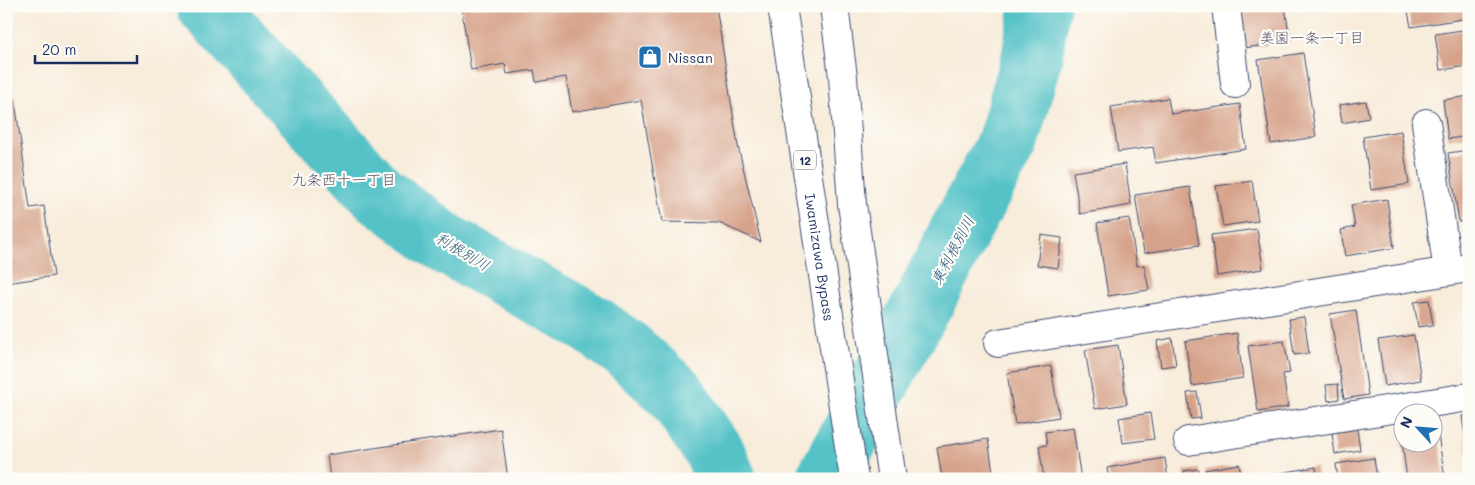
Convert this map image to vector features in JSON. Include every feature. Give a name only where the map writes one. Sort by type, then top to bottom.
[{"type":"main road","name":"Iwamizawa Bypass","points":[[782,6],[854,479]]},
{"type":"main road","points":[[834,6],[843,77],[852,204],[892,479]]},
{"type":"main road","points":[[1226,6],[1235,84]]},
{"type":"main road","points":[[998,343],[1459,269],[1426,123]]},
{"type":"main road","points":[[1188,441],[1469,397]]},
{"type":"building","points":[[461,6],[716,6],[738,146],[761,242],[719,223],[662,222],[641,100],[572,112],[566,77],[536,82],[534,70],[507,74],[505,64],[471,70]]},
{"type":"building","points":[[1238,6],[1285,6],[1290,42],[1244,48]]},
{"type":"building","points":[[1407,6],[1469,6],[1469,18],[1411,27]]},
{"type":"building","points":[[1469,29],[1469,66],[1440,70],[1435,34]]},
{"type":"building","points":[[1303,53],[1316,137],[1271,144],[1258,60]]},
{"type":"building","points":[[14,94],[30,208],[44,206],[54,276],[6,283],[6,96]]},
{"type":"building","points":[[1469,96],[1469,136],[1448,139],[1443,100]]},
{"type":"building","points":[[1168,98],[1171,114],[1240,104],[1246,149],[1156,163],[1153,147],[1118,152],[1111,107]]},
{"type":"building","points":[[1366,101],[1369,118],[1342,123],[1339,105]]},
{"type":"building","points":[[1401,131],[1409,184],[1371,190],[1363,137]]},
{"type":"building","points":[[1469,150],[1469,220],[1459,222],[1448,153]]},
{"type":"building","points":[[1125,164],[1131,205],[1080,214],[1073,172]]},
{"type":"building","points":[[1252,181],[1258,221],[1223,226],[1216,186]]},
{"type":"building","points":[[1190,187],[1199,245],[1144,253],[1135,195]]},
{"type":"building","points":[[1387,199],[1394,248],[1345,256],[1341,230],[1355,227],[1351,205]]},
{"type":"building","points":[[1129,218],[1137,266],[1144,265],[1149,290],[1108,296],[1097,223]]},
{"type":"building","points":[[1257,229],[1263,269],[1217,276],[1211,235]]},
{"type":"building","points":[[1041,235],[1062,238],[1058,268],[1037,265]]},
{"type":"building","points":[[1429,300],[1433,325],[1418,327],[1414,302]]},
{"type":"building","points":[[1356,310],[1368,395],[1344,399],[1330,314]]},
{"type":"building","points":[[1304,317],[1309,353],[1294,355],[1289,319]]},
{"type":"building","points":[[1237,333],[1243,378],[1192,386],[1185,341]]},
{"type":"building","points":[[1414,335],[1421,380],[1385,386],[1378,340]]},
{"type":"building","points":[[1172,338],[1176,365],[1161,367],[1157,341]]},
{"type":"building","points":[[1284,341],[1290,373],[1283,374],[1288,407],[1258,412],[1248,346]]},
{"type":"building","points":[[1118,345],[1127,404],[1095,409],[1085,350]]},
{"type":"building","points":[[1051,366],[1059,417],[1015,424],[1007,373]]},
{"type":"building","points":[[1338,384],[1339,399],[1328,401],[1326,385]]},
{"type":"building","points":[[1197,392],[1201,418],[1191,419],[1187,393]]},
{"type":"building","points":[[1150,413],[1154,439],[1123,443],[1119,418]]},
{"type":"building","points":[[1469,415],[1469,456],[1468,456],[1462,416]]},
{"type":"building","points":[[1073,428],[1081,479],[1044,479],[1039,446],[1047,445],[1045,432]]},
{"type":"building","points":[[501,429],[508,479],[330,479],[327,455]]},
{"type":"building","points":[[1357,429],[1360,450],[1335,454],[1332,433]]},
{"type":"building","points":[[988,439],[994,479],[942,479],[937,447]]},
{"type":"building","points":[[1403,452],[1441,452],[1445,478],[1407,479]]},
{"type":"building","points":[[1165,458],[1168,479],[1109,479],[1107,468]]},
{"type":"building","points":[[1374,458],[1377,479],[1338,479],[1336,464]]},
{"type":"building","points":[[1239,464],[1242,479],[1206,479],[1205,470]]},
{"type":"building","points":[[1316,467],[1317,479],[1275,479],[1274,474]]},
{"type":"building","points":[[1199,469],[1200,479],[1186,479],[1184,471]]},
{"type":"waterway","name":"利根別川","points":[[207,6],[379,194],[443,242],[591,324],[627,350],[674,392],[714,451],[726,479]]},
{"type":"waterway","name":"東利根別川","points":[[826,479],[924,302],[1008,141],[1032,57],[1040,6]]},
{"type":"place","name":"Nissan","points":[[650,57]]},
{"type":"district","name":"美園一条一丁目","points":[[1312,37]]},
{"type":"district","name":"九条西十一丁目","points":[[344,179]]}]
